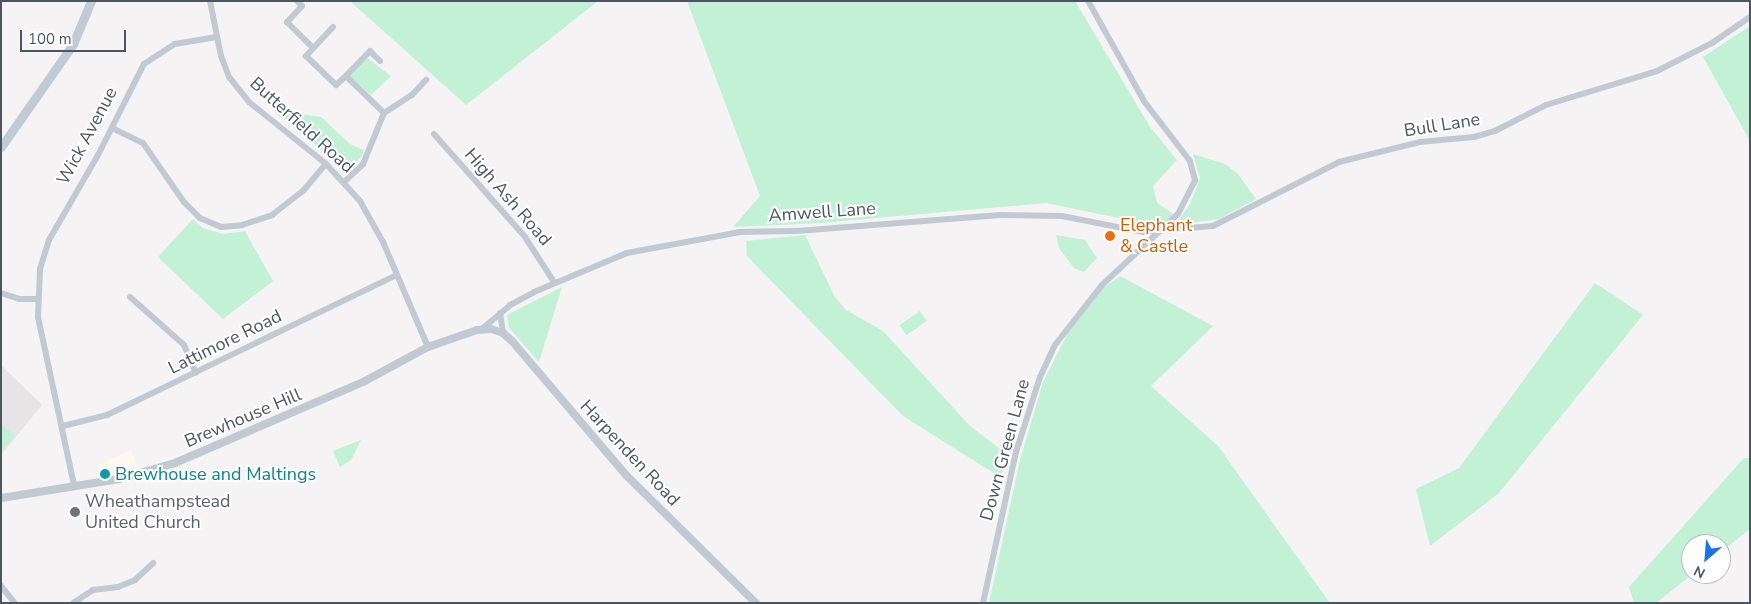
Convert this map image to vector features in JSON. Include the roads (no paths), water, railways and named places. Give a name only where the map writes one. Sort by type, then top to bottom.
[{"type":"main road","points":[[1,147],[73,44],[91,1]]},
{"type":"street","name":"Butterfield Road","points":[[210,1],[220,56],[238,90],[270,120],[326,164],[360,201],[397,275],[428,347]]},
{"type":"street","points":[[297,1],[302,6],[287,22],[313,48]]},
{"type":"street","name":"Down Green Lane","points":[[983,603],[1016,452],[1046,363],[1055,345],[1102,285],[1161,233],[1189,196],[1195,180],[1190,161],[1128,74],[1088,1]]},
{"type":"street","name":"Bull Lane","points":[[1161,233],[1213,226],[1259,205],[1315,172],[1365,154],[1496,131],[1546,105],[1657,71],[1712,43],[1750,17]]},
{"type":"street","points":[[333,27],[306,56],[336,85],[370,51],[380,61]]},
{"type":"street","name":"Wick Avenue","points":[[74,485],[37,299],[49,240],[112,128],[144,64],[175,44],[216,36]]},
{"type":"street","points":[[346,76],[384,112]]},
{"type":"street","points":[[344,182],[363,164],[384,112],[412,95],[426,80]]},
{"type":"street","points":[[112,128],[143,143],[184,202],[200,218],[221,227],[242,225],[272,215],[303,191],[326,164]]},
{"type":"street","name":"High Ash Road","points":[[434,134],[525,237],[554,282]]},
{"type":"street","name":"Amwell Lane","points":[[483,328],[500,313],[554,282],[627,254],[740,232],[803,230],[1000,215],[1062,216],[1161,233]]},
{"type":"street","name":"Lattimore Road","points":[[62,426],[107,415],[397,275]]},
{"type":"street","points":[[1,293],[19,299],[37,299]]},
{"type":"street","points":[[130,297],[184,345],[196,373]]},
{"type":"street","points":[[483,328],[503,333],[500,313]]},
{"type":"street","name":"Brewhouse Hill","points":[[1,498],[133,476],[194,456],[365,381],[428,347],[483,328]]},
{"type":"street","name":"Harpenden Road","points":[[503,333],[627,476],[756,603]]},
{"type":"street","points":[[73,603],[93,590],[118,587],[135,580],[153,564]]},
{"type":"street","points":[[1,586],[14,603]]},
{"type":"place","name":"Elephant & Castle","points":[[1110,236]]},
{"type":"place","name":"Brewhouse and Maltings","points":[[105,474]]},
{"type":"place","name":"Wheathampstead United Church","points":[[75,512]]}]
